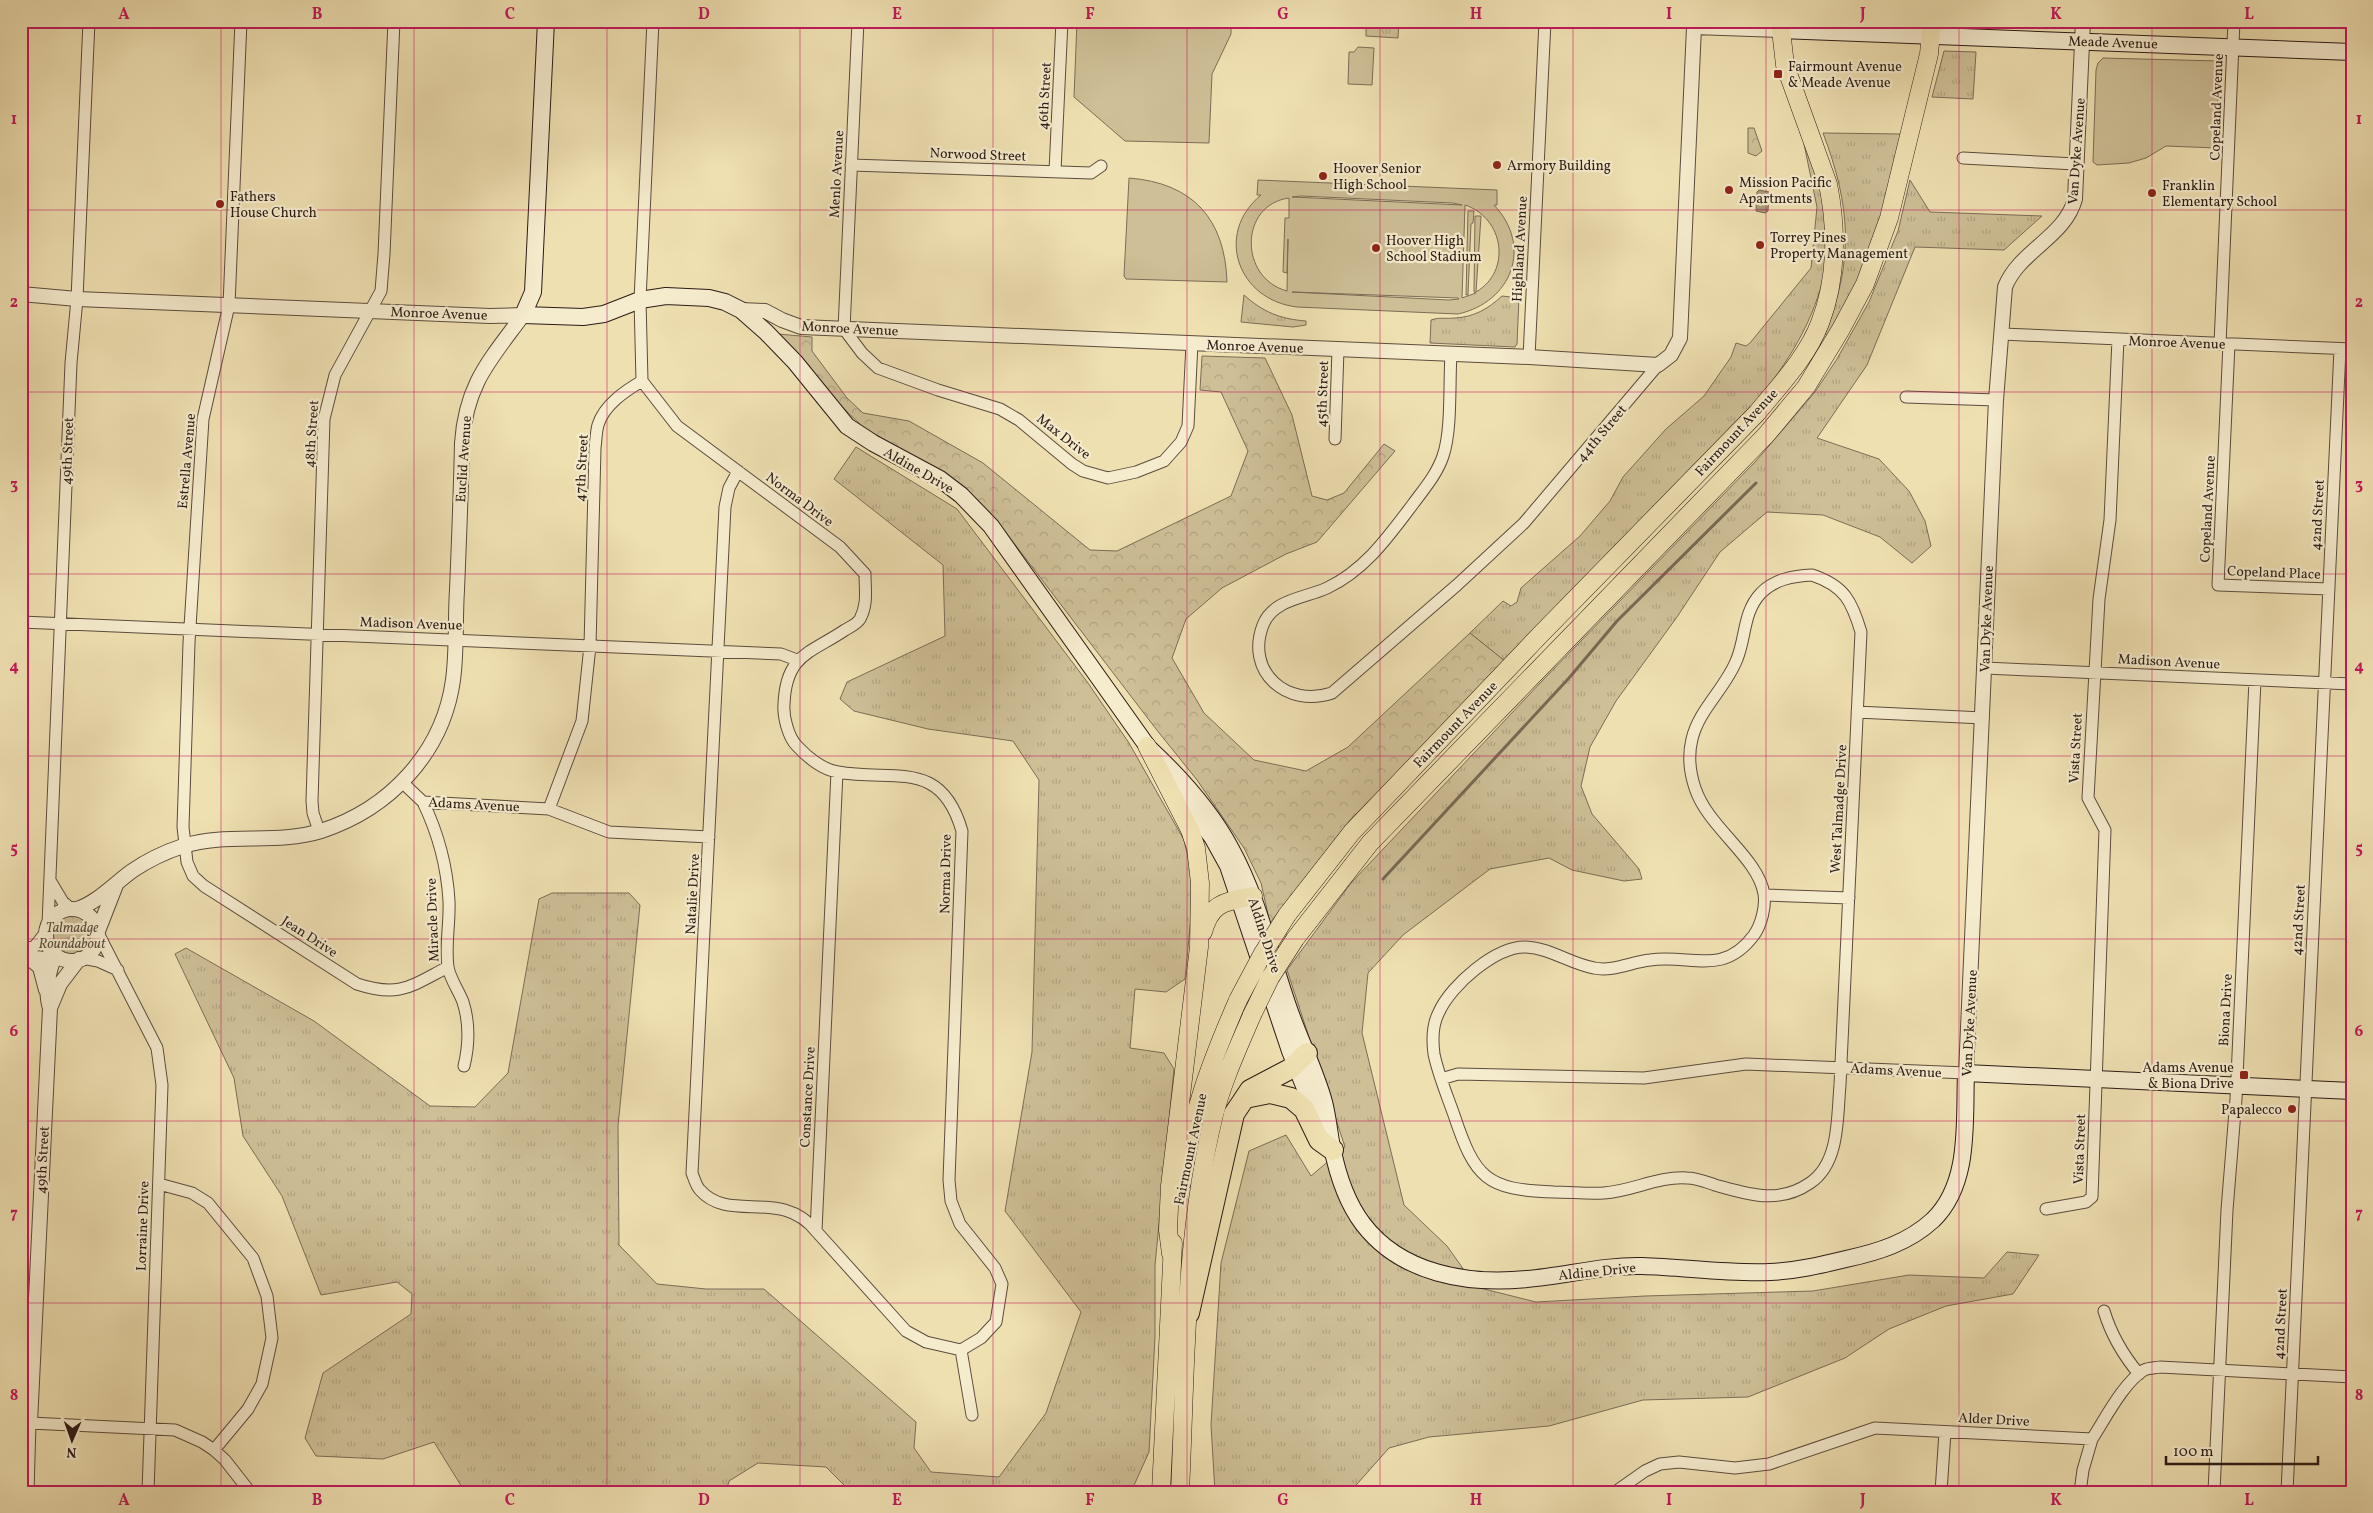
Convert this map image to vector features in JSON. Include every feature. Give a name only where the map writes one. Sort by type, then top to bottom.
[{"type":"highway","points":[[1189,1313],[1230,1123],[1238,1106],[1250,1090],[1290,1069],[1301,1059]]},
{"type":"highway","points":[[1245,1098],[1270,1093],[1291,1098],[1304,1109],[1319,1140],[1332,1150]]},
{"type":"main road","name":"Euclid Avenue","points":[[523,315],[533,292],[546,21]]},
{"type":"main road","name":"Meade Avenue","points":[[1780,26],[1932,28],[2082,41],[2352,52]]},
{"type":"main road","name":"Fairmount Avenue","points":[[1161,1492],[1171,1254],[1195,1111],[1211,1061],[1238,1000],[1263,953],[1287,915],[1359,825],[1540,635],[1757,413],[1789,374],[1820,324],[1832,280],[1834,243],[1832,202],[1828,184],[1786,64],[1780,26]]},
{"type":"main road","name":"Fairmount Avenue","points":[[1180,1492],[1192,1245],[1203,1166],[1215,1113],[1232,1061],[1270,978],[1295,939],[1370,844],[1766,435],[1806,387],[1845,322],[1865,284],[1878,251],[1889,218],[1929,54],[1932,28]]},
{"type":"main road","name":"Monroe Avenue","points":[[523,315],[583,317],[604,314],[640,300],[666,296],[709,298],[741,310]]},
{"type":"main road","name":"Aldine Drive","points":[[741,310],[794,362],[847,426],[873,443],[940,479],[961,495],[991,526],[1147,746],[1178,775],[1221,832],[1241,867],[1246,898],[1301,1059],[1316,1118],[1332,1150],[1351,1202],[1363,1224],[1382,1244],[1405,1260],[1436,1273],[1464,1279],[1494,1281],[1528,1279],[1610,1267],[1641,1266],[1774,1272],[1807,1268],[1877,1252],[1902,1242],[1921,1230]]},
{"type":"main road","points":[[1147,746],[1190,830],[1196,848],[1200,883],[1199,947],[1170,1186],[1168,1230],[1171,1254]]},
{"type":"main road","points":[[1199,947],[1210,912],[1222,904],[1246,898]]},
{"type":"main road","name":"Adams Avenue","points":[[1966,1073],[2352,1091]]},
{"type":"main road","name":"Van Dyke Avenue","points":[[1921,1230],[1943,1209],[1958,1180],[1962,1157],[1966,1073]]},
{"type":"main road","points":[[1151,1492],[1152,1472],[1163,1447]]},
{"type":"street","name":"49th Street","points":[[47,928],[71,363],[77,299],[89,21]]},
{"type":"street","name":"Estrella Avenue","points":[[184,846],[183,803],[190,629],[203,419],[229,305],[241,21]]},
{"type":"street","name":"48th Street","points":[[319,831],[313,813],[312,802],[324,419],[335,374],[381,291],[394,21]]},
{"type":"street","points":[[642,381],[640,300],[654,21]]},
{"type":"street","name":"Menlo Avenue","points":[[844,329],[858,21]]},
{"type":"street","name":"46th Street","points":[[1055,172],[1062,21]]},
{"type":"street","name":"Highland Avenue","points":[[1529,357],[1545,21]]},
{"type":"street","name":"Van Dyke Avenue","points":[[1966,1073],[1996,400],[2005,287],[2010,275],[2072,212],[2075,200],[2083,21]]},
{"type":"street","name":"Copeland Avenue","points":[[2218,585],[2234,21]]},
{"type":"street","name":"Meade Avenue","points":[[1694,24],[1780,26]]},
{"type":"street","name":"44th Street","points":[[1451,354],[1447,429],[1443,456],[1433,477],[1378,550],[1355,572],[1326,589],[1295,598],[1278,608],[1263,624],[1258,651],[1263,669],[1271,680],[1286,691],[1301,697],[1322,696],[1341,687],[1524,523],[1658,365],[1671,354],[1680,338],[1694,24]]},
{"type":"street","points":[[1963,158],[2076,164]]},
{"type":"street","name":"Norwood Street","points":[[851,165],[1090,173],[1102,166]]},
{"type":"street","name":"Monroe Avenue","points":[[21,294],[77,299],[369,311],[523,315]]},
{"type":"street","name":"Monroe Avenue","points":[[741,310],[765,311],[801,327],[1529,357],[1658,365]]},
{"type":"street","name":"Euclid Avenue","points":[[403,783],[432,743],[441,723],[453,680],[462,442],[467,407],[483,368],[523,315]]},
{"type":"street","name":"Max Drive","points":[[844,329],[862,354],[878,368],[938,390],[1000,409],[1019,420],[1072,464],[1083,471],[1108,478],[1136,472],[1164,461],[1181,442],[1188,426],[1192,343]]},
{"type":"street","name":"Monroe Avenue","points":[[2002,334],[2352,349]]},
{"type":"street","name":"Vista Street","points":[[2046,1209],[2086,1202],[2092,1197],[2105,830],[2088,798],[2099,599],[2110,520],[2118,339]]},
{"type":"street","name":"45th Street","points":[[1335,439],[1338,349]]},
{"type":"street","name":"42nd Street","points":[[2287,1492],[2340,349]]},
{"type":"street","name":"Norma Drive","points":[[642,381],[677,426],[840,547],[865,574],[866,604],[859,621],[812,648],[797,660],[784,686],[784,714],[794,744],[804,754],[822,766],[837,772],[911,776],[936,786],[958,818],[962,831],[950,1180],[951,1202],[960,1224],[995,1268],[1002,1284],[996,1322],[981,1338],[961,1350]]},
{"type":"street","name":"47th Street","points":[[549,808],[582,720],[590,646],[595,448],[598,424],[606,411],[625,391],[642,381]]},
{"type":"street","points":[[1906,397],[1996,400]]},
{"type":"street","name":"Natalie Drive","points":[[738,471],[728,488],[725,506],[692,1173],[699,1190],[716,1202],[730,1206],[770,1206],[792,1211],[808,1222],[816,1231]]},
{"type":"street","name":"West Talmadge Drive","points":[[1794,576],[1812,576],[1827,580],[1840,589],[1848,599],[1855,612],[1861,632],[1857,712],[1849,898],[1835,1138],[1831,1154],[1822,1172],[1811,1183],[1788,1194],[1769,1198],[1755,1196],[1691,1177],[1662,1178],[1633,1188],[1604,1193],[1525,1191],[1498,1185],[1481,1171],[1466,1152],[1434,1056],[1432,1037],[1434,1023],[1448,996],[1487,960],[1497,954],[1525,947],[1541,949],[1582,965],[1605,969],[1648,960],[1702,963],[1730,956],[1743,948],[1757,932],[1762,916],[1765,895],[1750,865],[1713,821],[1700,802],[1693,785],[1690,766],[1692,740],[1698,720],[1729,677],[1739,656],[1746,619],[1753,602],[1764,589],[1780,580],[1794,576]]},
{"type":"street","name":"Copeland Place","points":[[2218,585],[2328,589]]},
{"type":"street","name":"Madison Avenue","points":[[21,622],[781,654],[797,660]]},
{"type":"street","name":"Madison Avenue","points":[[1985,668],[2352,684]]},
{"type":"street","name":"Biona Drive","points":[[2214,1492],[2255,680]]},
{"type":"street","points":[[1857,712],[1983,718]]},
{"type":"street","name":"Constance Drive","points":[[816,1231],[837,772]]},
{"type":"street","points":[[23,954],[35,946],[58,913],[91,903],[133,870],[161,855],[184,846],[212,840],[294,837],[319,831],[347,822],[373,807],[403,783]]},
{"type":"street","name":"Adams Avenue","points":[[403,783],[423,802],[549,808],[609,832],[710,837]]},
{"type":"street","name":"Miracle Drive","points":[[423,802],[434,824],[444,863],[449,901],[448,967],[463,1004],[468,1029],[468,1048],[464,1066]]},
{"type":"street","name":"Jean Drive","points":[[184,846],[190,869],[204,886],[357,984],[377,990],[396,991],[413,986],[448,967]]},
{"type":"street","points":[[50,881],[60,898],[74,909],[88,915],[98,932]]},
{"type":"street","points":[[80,959],[96,945],[98,932],[117,883]]},
{"type":"street","points":[[1765,895],[1849,898]]},
{"type":"street","points":[[47,928],[48,944],[56,955],[71,960],[98,961],[118,970]]},
{"type":"street","name":"Lorraine Drive","points":[[98,932],[157,1048],[162,1085],[148,1492]]},
{"type":"street","points":[[23,954],[49,958],[56,955]]},
{"type":"street","points":[[23,954],[40,967],[46,990]]},
{"type":"street","name":"49th Street","points":[[28,1492],[26,1425],[50,1008],[46,990],[56,955]]},
{"type":"street","name":"49th Street","points":[[50,1008],[60,984],[80,959]]},
{"type":"street","name":"Adams Avenue","points":[[1441,1079],[1458,1074],[1644,1078],[1746,1064],[1966,1073]]},
{"type":"street","points":[[159,1184],[192,1193],[208,1203],[253,1258],[267,1296],[272,1338],[262,1384],[248,1409],[214,1450]]},
{"type":"street","points":[[816,1231],[906,1331],[926,1342],[961,1350],[972,1416]]},
{"type":"street","points":[[2104,1311],[2110,1330],[2128,1362],[2139,1374]]},
{"type":"street","points":[[2080,1492],[2083,1470],[2092,1438],[2121,1395],[2139,1374],[2146,1369],[2160,1367],[2352,1377]]},
{"type":"street","points":[[26,1425],[175,1430],[202,1442],[214,1450],[225,1460],[250,1492]]},
{"type":"street","name":"Alder Drive","points":[[1615,1492],[1645,1471],[1660,1464],[1679,1462],[1735,1468],[1769,1464],[1875,1428],[2092,1438]]},
{"type":"street","points":[[1941,1492],[1945,1432]]},
{"type":"green space","points":[[1077,21],[1231,21],[1231,34],[1212,74],[1209,143],[1125,141],[1074,97]]},
{"type":"green space","points":[[1366,21],[1399,21],[1398,38],[1366,36]]},
{"type":"green space","points":[[1358,47],[1374,48],[1372,85],[1348,84],[1349,52],[1354,52]]},
{"type":"green space","points":[[1944,51],[1976,52],[1973,99],[1932,97]]},
{"type":"green space","points":[[2103,58],[2219,61],[2216,148],[2166,146],[2146,158],[2129,163],[2097,165],[2093,162],[2096,70],[2098,63]]},
{"type":"green space","points":[[1748,128],[1754,128],[1762,151],[1756,156],[1748,153]]},
{"type":"green space","points":[[1823,133],[1902,134],[1887,199],[1854,289],[1830,336],[1825,334],[1841,282],[1845,234],[1844,210],[1839,185]]},
{"type":"green space","points":[[1807,142],[1824,200],[1828,230],[1827,260],[1818,298],[1803,332],[1784,365],[1736,425],[1506,662],[1470,633],[1503,601],[1511,606],[1517,602],[1521,588],[1580,536],[1610,501],[1623,477],[1666,429],[1704,396],[1731,357],[1736,343],[1746,346],[1750,343],[1811,268],[1817,207],[1804,144]]},
{"type":"green space","points":[[1129,178],[1152,181],[1171,188],[1188,196],[1201,208],[1212,223],[1220,240],[1225,260],[1227,282],[1126,279],[1124,276]]},
{"type":"green space","name":"Hoover High School Stadium","points":[[1258,180],[1497,190],[1497,205],[1494,205],[1506,221],[1512,238],[1514,254],[1511,270],[1503,285],[1492,298],[1477,308],[1458,314],[1297,307],[1277,302],[1260,292],[1247,279],[1239,263],[1236,246],[1238,228],[1247,211],[1261,195],[1257,195]],"holes":[[[1292,197],[1453,203],[1462,205]],[[1289,198],[1289,218],[1285,218],[1283,272],[1287,273],[1288,239],[1287,291],[1271,284],[1260,272],[1253,258],[1251,242],[1254,227],[1261,214],[1273,203]],[[1465,205],[1478,212],[1488,221],[1495,233],[1499,246],[1499,259],[1495,271],[1487,283],[1476,292],[1481,216],[1475,216],[1474,292],[1476,293],[1462,298]],[[1292,292],[1459,299],[1449,300]]]},
{"type":"green space","points":[[1910,180],[1930,212],[2042,216],[2004,250],[1915,247],[1867,365],[1817,438],[1879,459],[1909,491],[1925,521],[1931,546],[1912,563],[1880,537],[1823,515],[1767,512],[1720,552],[1677,617],[1616,701],[1590,747],[1581,786],[1592,814],[1639,869],[1642,879],[1624,881],[1572,870],[1549,858],[1490,869],[1403,935],[1368,973],[1362,1033],[1404,1205],[1447,1246],[1476,1287],[1536,1302],[1645,1296],[1813,1291],[1909,1275],[1984,1278],[2007,1252],[2039,1255],[2013,1294],[1946,1306],[1889,1329],[1845,1358],[1748,1397],[1643,1400],[1549,1426],[1429,1437],[1389,1448],[1350,1492],[1215,1492],[1211,1425],[1221,1263],[1249,1151],[1286,1135],[1311,1176],[1345,1147],[1287,970],[1351,883],[1544,679],[1756,461],[1815,392],[1837,359],[1869,302],[1898,231]]},
{"type":"green space","points":[[1468,211],[1474,211],[1473,223],[1471,224],[1468,295],[1466,295]]},
{"type":"green space","points":[[1244,295],[1272,314],[1306,321],[1306,325],[1293,327],[1241,322]]},
{"type":"green space","points":[[1502,296],[1519,298],[1517,344],[1515,347],[1430,343],[1431,320],[1475,314]]},
{"type":"green space","points":[[778,334],[812,337],[812,351],[847,398],[863,413],[909,421],[983,463],[1090,550],[1117,551],[1231,496],[1248,451],[1221,392],[1200,390],[1202,356],[1265,358],[1292,415],[1312,496],[1327,500],[1344,493],[1384,444],[1395,451],[1317,542],[1286,554],[1222,588],[1186,619],[1172,658],[1204,713],[1254,760],[1306,771],[1348,747],[1470,633],[1506,662],[1350,820],[1270,923],[1261,883],[1244,848],[1197,780],[997,521],[953,480],[864,428],[834,399]]},
{"type":"green space","points":[[856,447],[957,509],[1088,683],[1129,743],[1184,840],[1194,885],[1185,979],[1166,992],[1135,989],[1130,1048],[1164,1053],[1174,1069],[1155,1265],[1155,1337],[1149,1452],[1131,1492],[851,1492],[826,1467],[758,1463],[729,1481],[726,1492],[465,1492],[434,1442],[383,1459],[316,1456],[305,1438],[323,1373],[411,1314],[412,1294],[397,1282],[321,1295],[282,1196],[243,1136],[234,1078],[175,954],[186,948],[314,1021],[430,1106],[475,1107],[508,1073],[539,899],[552,893],[629,893],[640,905],[618,1126],[619,1245],[657,1284],[706,1289],[764,1289],[916,1422],[914,1448],[931,1472],[999,1477],[1046,1413],[1081,1312],[1005,1211],[1032,1052],[1039,780],[1013,741],[928,729],[854,711],[840,699],[847,682],[945,636],[943,565],[834,479]]},
{"type":"green space","name":"Talmadge Roundabout","points":[[72,915],[86,921],[92,935],[86,949],[72,955],[58,949],[52,935],[58,921]]},
{"type":"shaded area","points":[[1759,190],[1769,192],[1768,211],[1765,213],[1756,211],[1757,192]]},
{"type":"waterway","points":[[1383,879],[1569,678],[1617,621],[1756,483]]},
{"type":"place","name":"Fairmount Avenue & Meade Avenue","points":[[1778,74]]},
{"type":"place","name":"Armory Building","points":[[1497,165]]},
{"type":"place","name":"Hoover Senior High School","points":[[1323,176]]},
{"type":"place","name":"Mission Pacific Apartments","points":[[1729,190]]},
{"type":"place","name":"Franklin Elementary School","points":[[2152,193]]},
{"type":"place","name":"Fathers House Church","points":[[220,204]]},
{"type":"place","name":"Torrey Pines Property Management","points":[[1760,245]]},
{"type":"place","name":"Hoover High School Stadium","points":[[1376,248]]},
{"type":"place","name":"Adams Avenue & Biona Drive","points":[[2244,1075]]},
{"type":"place","name":"Papalecco","points":[[2292,1109]]}]
